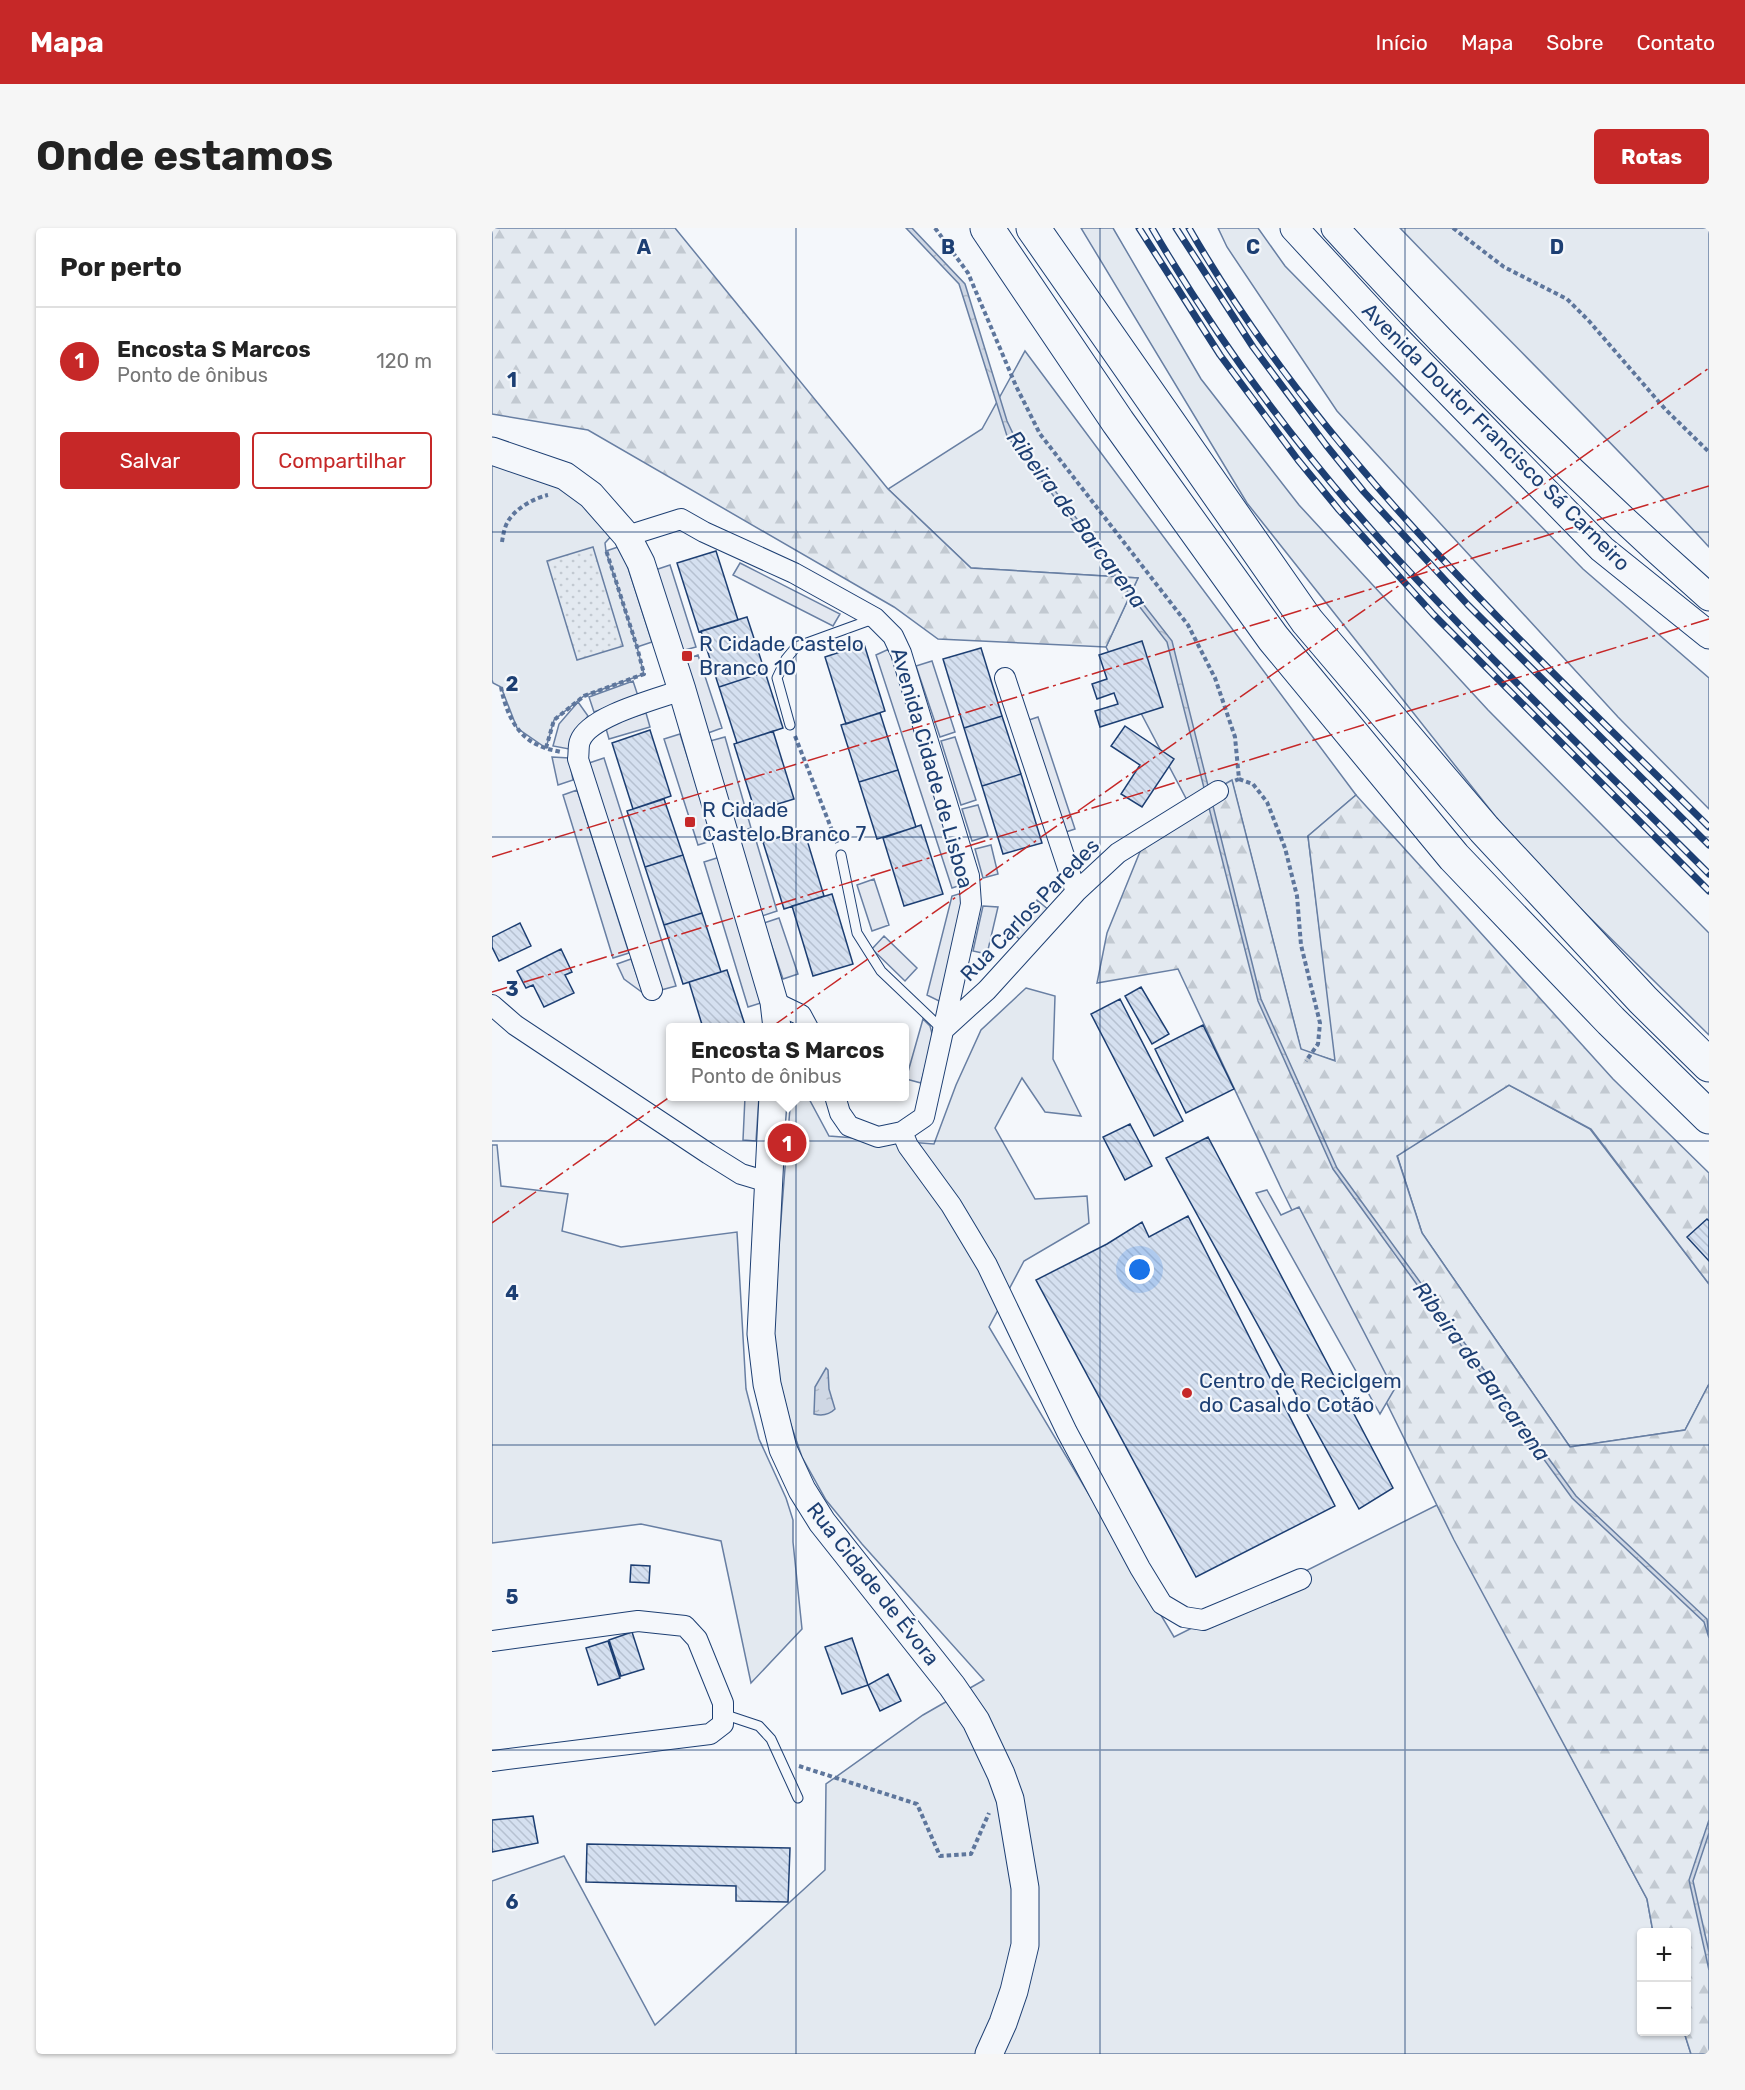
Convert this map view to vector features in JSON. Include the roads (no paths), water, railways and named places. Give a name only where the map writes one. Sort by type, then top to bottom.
[{"type":"highway","points":[[987,228],[1118,422],[1273,638],[1454,856],[1611,1021],[1709,1117]]},
{"type":"highway","points":[[1032,228],[1307,621],[1484,829],[1643,1000],[1709,1065]]},
{"type":"street","name":"Avenida Doutor Francisco Sá Carneiro","points":[[1294,228],[1391,333],[1602,549],[1709,635]]},
{"type":"street","name":"Avenida Doutor Francisco Sá Carneiro","points":[[1335,228],[1385,283],[1570,470],[1709,597]]},
{"type":"street","points":[[492,451],[565,476],[591,495],[627,536],[641,562],[682,690],[776,1019],[801,1015],[805,1023]]},
{"type":"street","name":"Avenida Cidade de Lisboa","points":[[627,536],[681,519],[704,532],[794,573],[875,618],[893,636],[901,653],[969,876],[971,904],[924,1117],[905,1139]]},
{"type":"street","points":[[1005,678],[1076,892]]},
{"type":"street","points":[[652,990],[578,759],[580,741],[590,726],[604,718],[682,690]]},
{"type":"street","name":"Rua Carlos Paredes","points":[[943,1030],[987,990],[1076,892],[1118,853],[1218,791]]},
{"type":"street","points":[[492,1005],[515,1025],[709,1154],[741,1174],[768,1182]]},
{"type":"street","name":"Rua Cidade de Évora","points":[[773,1101],[761,1335],[767,1384],[783,1449],[802,1490],[822,1522],[952,1686],[976,1722],[1001,1774],[1010,1799],[1025,1888],[1025,1945],[1007,2012],[989,2054]]},
{"type":"street","points":[[836,1101],[840,1113],[849,1126],[878,1137],[905,1139],[951,1206],[987,1265],[1066,1432],[1162,1604],[1184,1617],[1203,1620],[1301,1579]]},
{"type":"street","points":[[492,1641],[638,1621],[685,1626],[697,1639],[723,1703],[723,1724],[710,1734],[492,1761]]},
{"type":"lane","points":[[790,725],[777,678],[786,659],[796,647],[875,618]]},
{"type":"lane","points":[[841,855],[857,933],[881,971],[943,1030]]},
{"type":"lane","points":[[723,1714],[759,1726],[771,1739],[798,1798]]},
{"type":"water","name":"Ribeira de Barcarena","points":[[906,228],[912,228],[965,284],[1007,421],[1017,442],[1172,641],[1261,999],[1337,1168],[1576,1496],[1707,1619],[1709,1638],[1704,1622],[1572,1498],[1333,1169],[1258,1001],[1167,642],[1007,436],[959,284]]},
{"type":"water","points":[[826,1368],[835,1409],[825,1415],[814,1414],[815,1387]]},
{"type":"water","points":[[1709,1820],[1709,1833],[1693,1881],[1709,1952],[1709,1970],[1689,1880]]},
{"type":"railway","points":[[1139,228],[1220,355],[1298,460],[1339,510],[1433,614],[1709,891]]},
{"type":"railway","points":[[1152,228],[1234,357],[1295,438],[1360,517],[1471,636],[1709,874]]},
{"type":"railway","points":[[1176,228],[1253,347],[1364,492],[1468,605],[1709,845]]},
{"type":"railway","points":[[1189,228],[1242,312],[1300,393],[1363,470],[1497,617],[1709,827]]},
{"type":"place","name":"R Cidade Castelo Branco 10","points":[[687,656]]},
{"type":"place","name":"R Cidade Castelo Branco 7","points":[[690,822]]},
{"type":"place","name":"Encosta S Marcos","points":[[787,1143]]},
{"type":"place","name":"Centro de Reciclgem do Casal do Cotão","points":[[1187,1393]]}]
